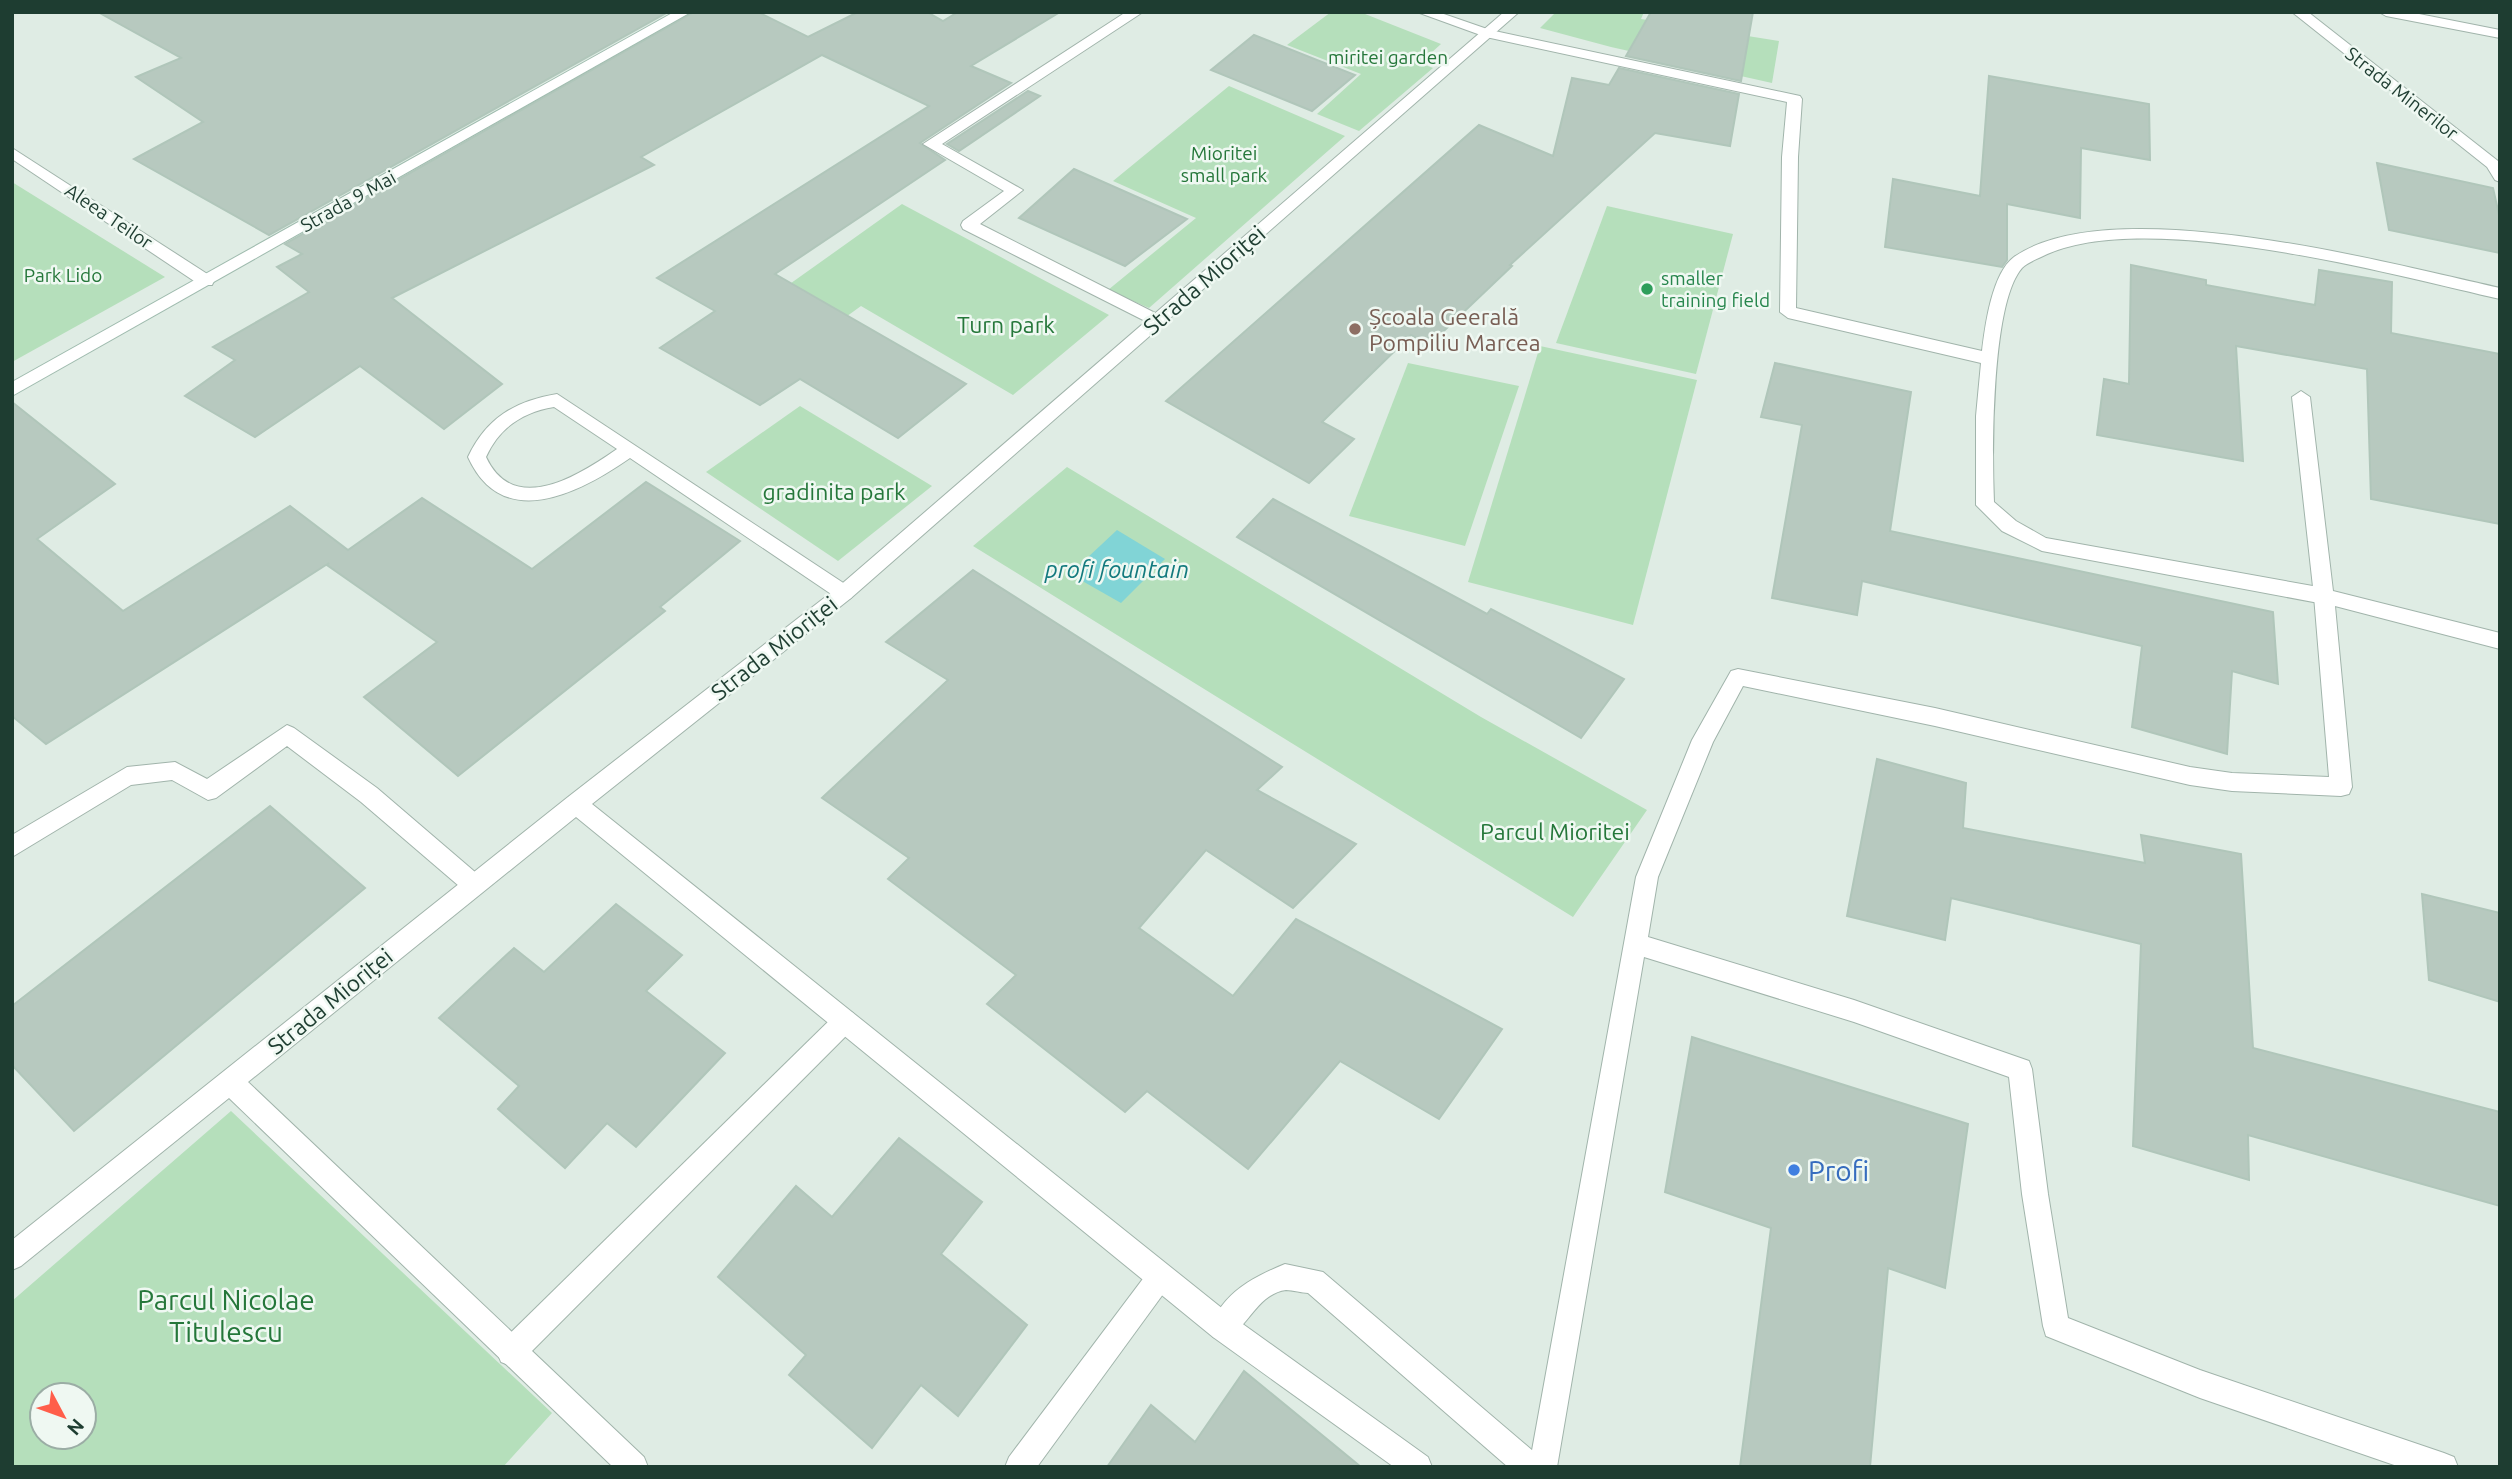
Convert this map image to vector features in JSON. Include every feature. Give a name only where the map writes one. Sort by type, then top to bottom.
[{"type":"street","name":"Strada 9 Mai","points":[[12,390],[684,12]]},
{"type":"street","points":[[1136,12],[931,144],[1015,190],[969,225],[1157,321]]},
{"type":"street","points":[[1424,12],[1486,33],[1795,99],[1790,157],[1788,312],[1990,359]]},
{"type":"street","name":"Strada Mioriței","points":[[12,1257],[474,885],[844,593],[1512,12]]},
{"type":"street","name":"Strada Minerilor","points":[[2299,12],[2493,164],[2500,177]]},
{"type":"street","points":[[2386,12],[2500,34]]},
{"type":"street","name":"Aleea Teilor","points":[[15,156],[206,281]]},
{"type":"street","points":[[2500,294],[2309,253],[2188,235],[2120,233],[2069,239],[2018,262],[2001,291],[1990,359],[1983,465],[1985,505],[2009,526],[2042,544],[2324,596],[2500,641]]},
{"type":"street","points":[[1543,1467],[1647,877],[1703,740],[1738,677],[1935,717],[2190,776],[2231,782],[2341,787],[2324,596],[2301,397]]},
{"type":"street","points":[[631,449],[578,484],[552,493],[525,495],[501,485],[484,472],[477,457],[484,439],[496,425],[523,407],[557,400],[631,449],[844,593]]},
{"type":"street","points":[[12,847],[127,776],[175,771],[208,792],[287,734],[369,795],[474,885]]},
{"type":"street","points":[[576,804],[1223,1327],[1418,1467]]},
{"type":"street","points":[[1636,944],[1854,1011],[2020,1069],[2035,1194],[2056,1326],[2123,1356],[2249,1403],[2444,1467]]},
{"type":"street","points":[[511,1352],[845,1021]]},
{"type":"street","points":[[230,1082],[634,1467]]},
{"type":"street","points":[[1019,1467],[1160,1277]]},
{"type":"street","points":[[1223,1327],[1254,1290],[1284,1277],[1314,1281],[1530,1467]]},
{"type":"green space","name":"miritei garden","points":[[1331,12],[1360,12],[1441,44],[1420,63],[1433,68],[1359,131],[1317,114],[1361,74],[1287,45]]},
{"type":"green space","points":[[1556,12],[1644,12],[1641,19],[1779,41],[1772,83],[1611,47],[1540,28]]},
{"type":"green space","name":"Mioritei small park","points":[[1229,86],[1345,136],[1149,308],[1108,290],[1196,218],[1113,181]]},
{"type":"green space","name":"Park Lido","points":[[12,182],[165,277],[12,362]]},
{"type":"green space","name":"Turn park","points":[[902,204],[1109,315],[1013,395],[861,306],[810,343],[752,311]]},
{"type":"green space","name":"smaller training field","points":[[1607,206],[1733,234],[1696,374],[1556,343]]},
{"type":"green space","points":[[1540,346],[1697,380],[1633,625],[1468,582]]},
{"type":"green space","points":[[1408,363],[1519,386],[1465,546],[1349,516]]},
{"type":"green space","name":"gradinita park","points":[[800,406],[932,486],[838,561],[706,472]]},
{"type":"green space","name":"Parcul Mioritei","points":[[1067,467],[1481,717],[1647,810],[1573,917],[973,546]]},
{"type":"green space","name":"Parcul Nicolae Titulescu","points":[[231,1111],[552,1413],[503,1467],[12,1467],[12,1301]]},
{"type":"water","name":"profi fountain","points":[[1117,530],[1165,559],[1121,603],[1070,574]]},
{"type":"building","points":[[98,12],[668,12],[269,235],[134,159],[203,122],[136,77],[181,58]]},
{"type":"building","points":[[694,12],[758,12],[808,37],[858,12],[927,12],[943,21],[958,12],[1060,12],[971,66],[1011,83],[920,143],[945,160],[775,274],[966,384],[898,438],[800,379],[760,405],[660,348],[715,311],[657,278],[929,106],[822,55],[641,157],[654,165],[392,298],[502,384],[444,429],[360,366],[255,437],[185,396],[235,360],[213,347],[309,292],[277,267],[302,254],[285,244]]},
{"type":"building","points":[[1651,12],[1753,12],[1741,81],[1626,56]]},
{"type":"building","points":[[1254,35],[1355,75],[1312,111],[1211,70]]},
{"type":"building","name":"Școala Geerală Pompiliu Marcea","points":[[1619,68],[1739,94],[1730,146],[1655,133],[1510,265],[1512,266],[1429,345],[1411,335],[1322,422],[1354,439],[1309,483],[1166,401],[1479,125],[1553,156],[1572,78],[1609,85]]},
{"type":"building","points":[[1989,76],[2149,104],[2150,160],[2081,148],[2080,218],[2007,204],[2007,260],[2002,267],[1885,247],[1893,179],[1980,196]]},
{"type":"building","points":[[1028,91],[1040,96],[959,151],[947,144]]},
{"type":"building","points":[[2377,163],[2493,188],[2500,219],[2500,253],[2389,230]]},
{"type":"building","points":[[1074,169],[1187,219],[1125,266],[1019,218]]},
{"type":"building","points":[[2131,265],[2206,280],[2206,285],[2315,305],[2319,270],[2392,282],[2391,333],[2500,354],[2500,524],[2371,499],[2367,369],[2236,346],[2243,461],[2097,435],[2104,379],[2129,384]]},
{"type":"building","points":[[1775,363],[1911,392],[1890,531],[2273,612],[2278,684],[2232,671],[2227,754],[2132,727],[2142,646],[1862,581],[1857,615],[1772,598],[1802,425],[1761,417]]},
{"type":"building","points":[[12,402],[115,484],[37,539],[123,611],[290,506],[348,550],[422,498],[532,569],[646,482],[740,541],[660,607],[665,611],[458,776],[364,697],[437,642],[327,565],[329,563],[46,744],[12,716]]},
{"type":"building","points":[[1273,499],[1487,614],[1491,609],[1624,679],[1581,738],[1237,537]]},
{"type":"building","points":[[973,570],[1282,767],[1257,790],[1356,844],[1293,908],[1206,850],[1139,928],[1233,996],[1296,919],[1502,1029],[1439,1119],[1340,1061],[1248,1169],[1147,1091],[1125,1112],[987,1004],[1016,975],[888,879],[909,858],[822,798],[948,680],[886,642]]},
{"type":"building","points":[[1877,759],[1966,783],[1963,828],[2145,863],[2141,835],[2241,854],[2253,1048],[2500,1112],[2500,1206],[2248,1135],[2249,1180],[2133,1146],[2141,944],[1951,898],[1945,940],[1847,916]]},
{"type":"building","points":[[270,806],[365,888],[74,1131],[12,1065],[12,1006]]},
{"type":"building","points":[[2422,894],[2500,913],[2500,1002],[2429,980]]},
{"type":"building","points":[[616,904],[682,955],[646,991],[725,1053],[636,1147],[607,1123],[565,1168],[498,1109],[519,1086],[439,1018],[514,948],[544,972]]},
{"type":"building","points":[[1692,1037],[1968,1124],[1945,1288],[1888,1268],[1870,1467],[1740,1467],[1771,1228],[1665,1192]]},
{"type":"building","points":[[899,1138],[982,1202],[941,1254],[1027,1325],[958,1416],[921,1385],[872,1448],[789,1375],[806,1355],[718,1277],[796,1186],[832,1217]]},
{"type":"building","points":[[1244,1371],[1361,1467],[1107,1467],[1151,1405],[1195,1442]]},
{"type":"place","name":"smaller training field","points":[[1647,289]]},
{"type":"place","name":"Școala Geerală Pompiliu Marcea","points":[[1355,329]]},
{"type":"place","name":"Profi","points":[[1794,1170]]}]
